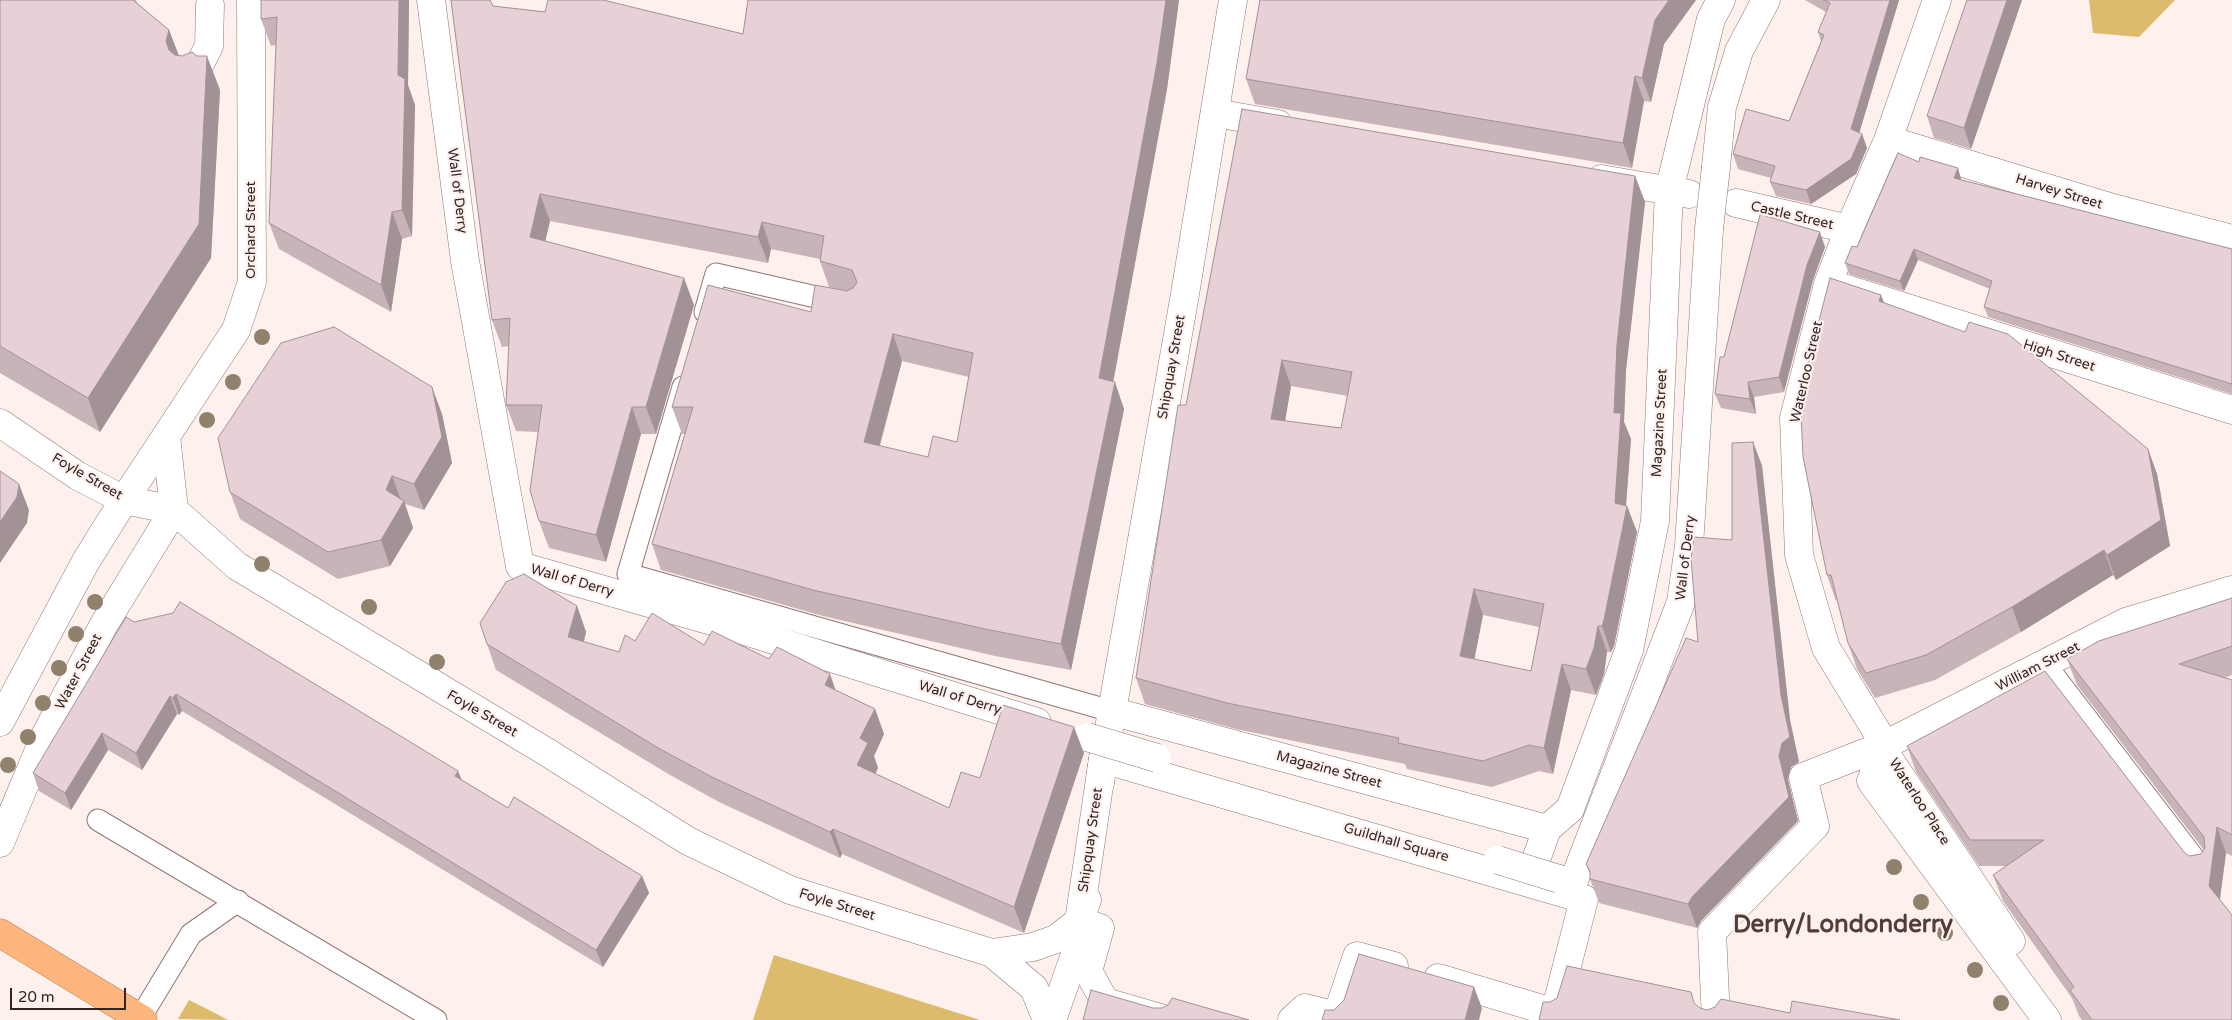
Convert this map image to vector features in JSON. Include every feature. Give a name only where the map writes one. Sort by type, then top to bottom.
[{"type":"highway","points":[[0,933],[141,1019]]},
{"type":"street","name":"Wall of Derry","points":[[431,0],[465,261],[520,566],[1102,735],[1157,758],[1573,883],[1681,602],[1690,536],[1709,229],[1722,106],[1739,50],[1766,0]]},
{"type":"street","name":"Shipquay Street","points":[[1052,1020],[1077,949],[1102,735],[1215,113],[1233,0]]},
{"type":"street","name":"Magazine Street","points":[[1537,857],[1547,829],[1570,809],[1629,650],[1655,521],[1679,193],[1711,19],[1721,0]]},
{"type":"street","name":"Waterloo Street","points":[[1885,745],[1826,648],[1798,556],[1794,418],[1828,284],[1849,229],[1888,140],[1937,0]]},
{"type":"street","points":[[194,75],[209,46],[209,2],[251,3]]},
{"type":"street","name":"Orchard Street","points":[[124,500],[236,330],[252,282],[251,3]]},
{"type":"street","points":[[1215,113],[1302,128]]},
{"type":"street","name":"Harvey Street","points":[[1888,140],[2109,207],[2232,239]]},
{"type":"street","points":[[1573,174],[1679,193]]},
{"type":"street","name":"Castle Street","points":[[1736,203],[1849,229]]},
{"type":"street","name":"High Street","points":[[1828,284],[2232,410]]},
{"type":"street","name":"Foyle Street","points":[[0,424],[78,476],[124,500],[174,510],[237,566],[452,697],[545,750],[688,841],[790,890],[992,953],[1034,988],[1047,1020]]},
{"type":"street","points":[[166,436],[174,510]]},
{"type":"street","points":[[0,722],[86,561],[124,500]]},
{"type":"street","name":"Water Street","points":[[0,842],[45,736],[104,626],[174,510]]},
{"type":"street","points":[[508,591],[520,566]]},
{"type":"street","name":"William Street","points":[[1885,745],[2126,622],[2232,590]]},
{"type":"street","name":"Magazine Street","points":[[1102,735],[1547,829]]},
{"type":"street","name":"Guildhall Square","points":[[1102,735],[1584,899],[1555,1013],[1514,1010],[1356,956],[1338,1016],[1299,1016]]},
{"type":"street","name":"Waterloo Place","points":[[1885,745],[1871,781],[2048,1020]]},
{"type":"street","name":"Waterloo Place","points":[[1716,1020],[1712,932],[1815,826],[1803,777],[1885,745]]},
{"type":"street","name":"Waterloo Place","points":[[1885,745],[1889,759],[2064,1020]]},
{"type":"street","points":[[1079,921],[1100,928],[1088,971],[1105,1002],[1167,1020]]},
{"type":"street","name":"Foyle Street","points":[[992,953],[1032,947],[1056,939],[1079,921]]},
{"type":"lane","points":[[699,330],[716,274],[854,306]]},
{"type":"lane","points":[[688,368],[628,574],[1102,735]]},
{"type":"lane","points":[[2045,664],[2203,870]]},
{"type":"lane","points":[[98,820],[238,901],[434,1019]]},
{"type":"lane","points":[[141,1019],[191,934],[238,901]]},
{"type":"shaded area","points":[[2089,0],[2175,0],[2139,37],[2093,33]]},
{"type":"shaded area","points":[[774,955],[977,1019],[979,1020],[753,1020]]},
{"type":"shaded area","points":[[189,1000],[211,1011],[228,1020],[178,1019]]},
{"type":"building","points":[[0,0],[133,0],[169,30],[166,41],[169,50],[175,55],[182,56],[192,52],[197,56],[207,56],[199,224],[88,398],[0,346]]},
{"type":"building","points":[[261,0],[399,0],[398,75],[405,79],[402,210],[392,212],[381,285],[269,223],[277,17],[261,19]]},
{"type":"building","points":[[451,0],[490,0],[493,6],[545,12],[548,0],[603,0],[743,34],[748,0],[1166,0],[1157,63],[1099,378],[1115,382],[1061,644],[985,629],[813,590],[652,544],[693,407],[672,407],[708,285],[811,312],[815,285],[847,291],[853,288],[857,282],[852,270],[820,261],[824,236],[762,222],[758,237],[540,194],[530,237],[684,278],[646,407],[632,407],[596,535],[539,521],[530,490],[542,405],[506,405],[510,318],[492,320]],"holes":[[[893,334],[973,353],[957,442],[933,436],[928,457],[864,442]]]},
{"type":"building","points":[[1260,0],[1669,0],[1655,20],[1642,78],[1635,76],[1623,143],[1246,79]]},
{"type":"building","points":[[1824,0],[1890,0],[1851,129],[1862,134],[1851,159],[1806,190],[1770,182],[1775,166],[1733,154],[1746,109],[1789,121],[1824,35],[1818,32],[1830,3]]},
{"type":"building","points":[[1967,0],[2007,0],[1964,128],[1927,116]]},
{"type":"building","points":[[1242,109],[1635,176],[1617,344],[1614,413],[1621,413],[1615,503],[1627,506],[1602,626],[1598,626],[1594,648],[1586,669],[1562,664],[1544,748],[1529,745],[1483,761],[1398,743],[1399,738],[1227,703],[1136,678],[1178,405],[1186,405]],"holes":[[[1282,360],[1352,372],[1341,428],[1271,419]],[[1474,589],[1544,604],[1531,671],[1460,656]]]},
{"type":"building","points":[[1898,153],[1919,162],[1920,157],[1958,168],[1954,178],[2232,249],[2232,384],[1984,307],[1992,281],[1914,249],[1900,281],[1845,263],[1852,246],[1857,247]]},
{"type":"building","points":[[1761,211],[1770,213],[1766,216],[1820,232],[1807,265],[1779,377],[1748,382],[1750,399],[1715,394],[1720,357],[1724,357]]},
{"type":"building","points":[[1830,278],[1881,295],[1879,301],[1965,332],[1969,322],[2008,334],[2148,449],[2161,520],[2107,555],[2104,550],[2012,607],[1926,655],[1866,673],[1848,643],[1831,575],[1827,575],[1803,457],[1800,394]]},
{"type":"building","points":[[334,327],[432,387],[442,437],[414,484],[392,476],[386,490],[404,501],[381,540],[328,552],[230,492],[218,438],[281,343]]},
{"type":"building","points":[[1753,442],[1781,695],[1790,737],[1782,743],[1779,756],[1789,797],[1692,897],[1688,904],[1590,879],[1590,871],[1586,864],[1686,638],[1698,642],[1691,559],[1694,537],[1732,540],[1732,443]]},
{"type":"building","points":[[0,471],[19,484],[17,497],[0,522]]},
{"type":"building","points":[[524,574],[577,606],[568,637],[619,652],[625,635],[635,641],[652,613],[704,645],[712,631],[769,659],[777,647],[830,674],[825,685],[875,709],[860,738],[868,743],[857,765],[949,808],[961,772],[980,778],[1003,705],[1074,727],[1014,907],[833,829],[830,832],[712,777],[660,749],[487,644],[480,623],[506,582]]},
{"type":"building","points":[[2232,598],[2232,646],[2179,664],[2232,680],[2232,835],[2217,827],[2209,886],[2232,915],[2232,1020],[2092,1020],[2070,990],[2074,987],[1993,875],[2044,840],[1970,840],[1907,746],[2045,671],[2184,852],[2189,856],[2201,854],[2205,848],[2204,837],[2067,659],[2099,641]]},
{"type":"building","points":[[180,602],[458,771],[455,776],[508,808],[514,797],[642,876],[596,950],[176,694],[173,698],[170,696],[136,753],[102,733],[65,793],[33,773],[126,617],[134,622],[173,613]]},
{"type":"building","points":[[1359,954],[1474,987],[1465,1020],[1322,1020],[1325,1010],[1334,1010],[1344,1000]]},
{"type":"building","points":[[1567,966],[1691,992],[1694,1003],[1700,1008],[1707,1010],[1715,1007],[1721,999],[1790,1013],[1792,1001],[1900,1020],[1539,1020],[1543,1002],[1550,1002],[1557,998]]},
{"type":"building","points":[[1091,990],[1153,1008],[1162,1008],[1168,1005],[1172,998],[1249,1020],[1083,1020]]},
{"type":"district","name":"Derry/Londonderry","points":[[1843,926]]}]
